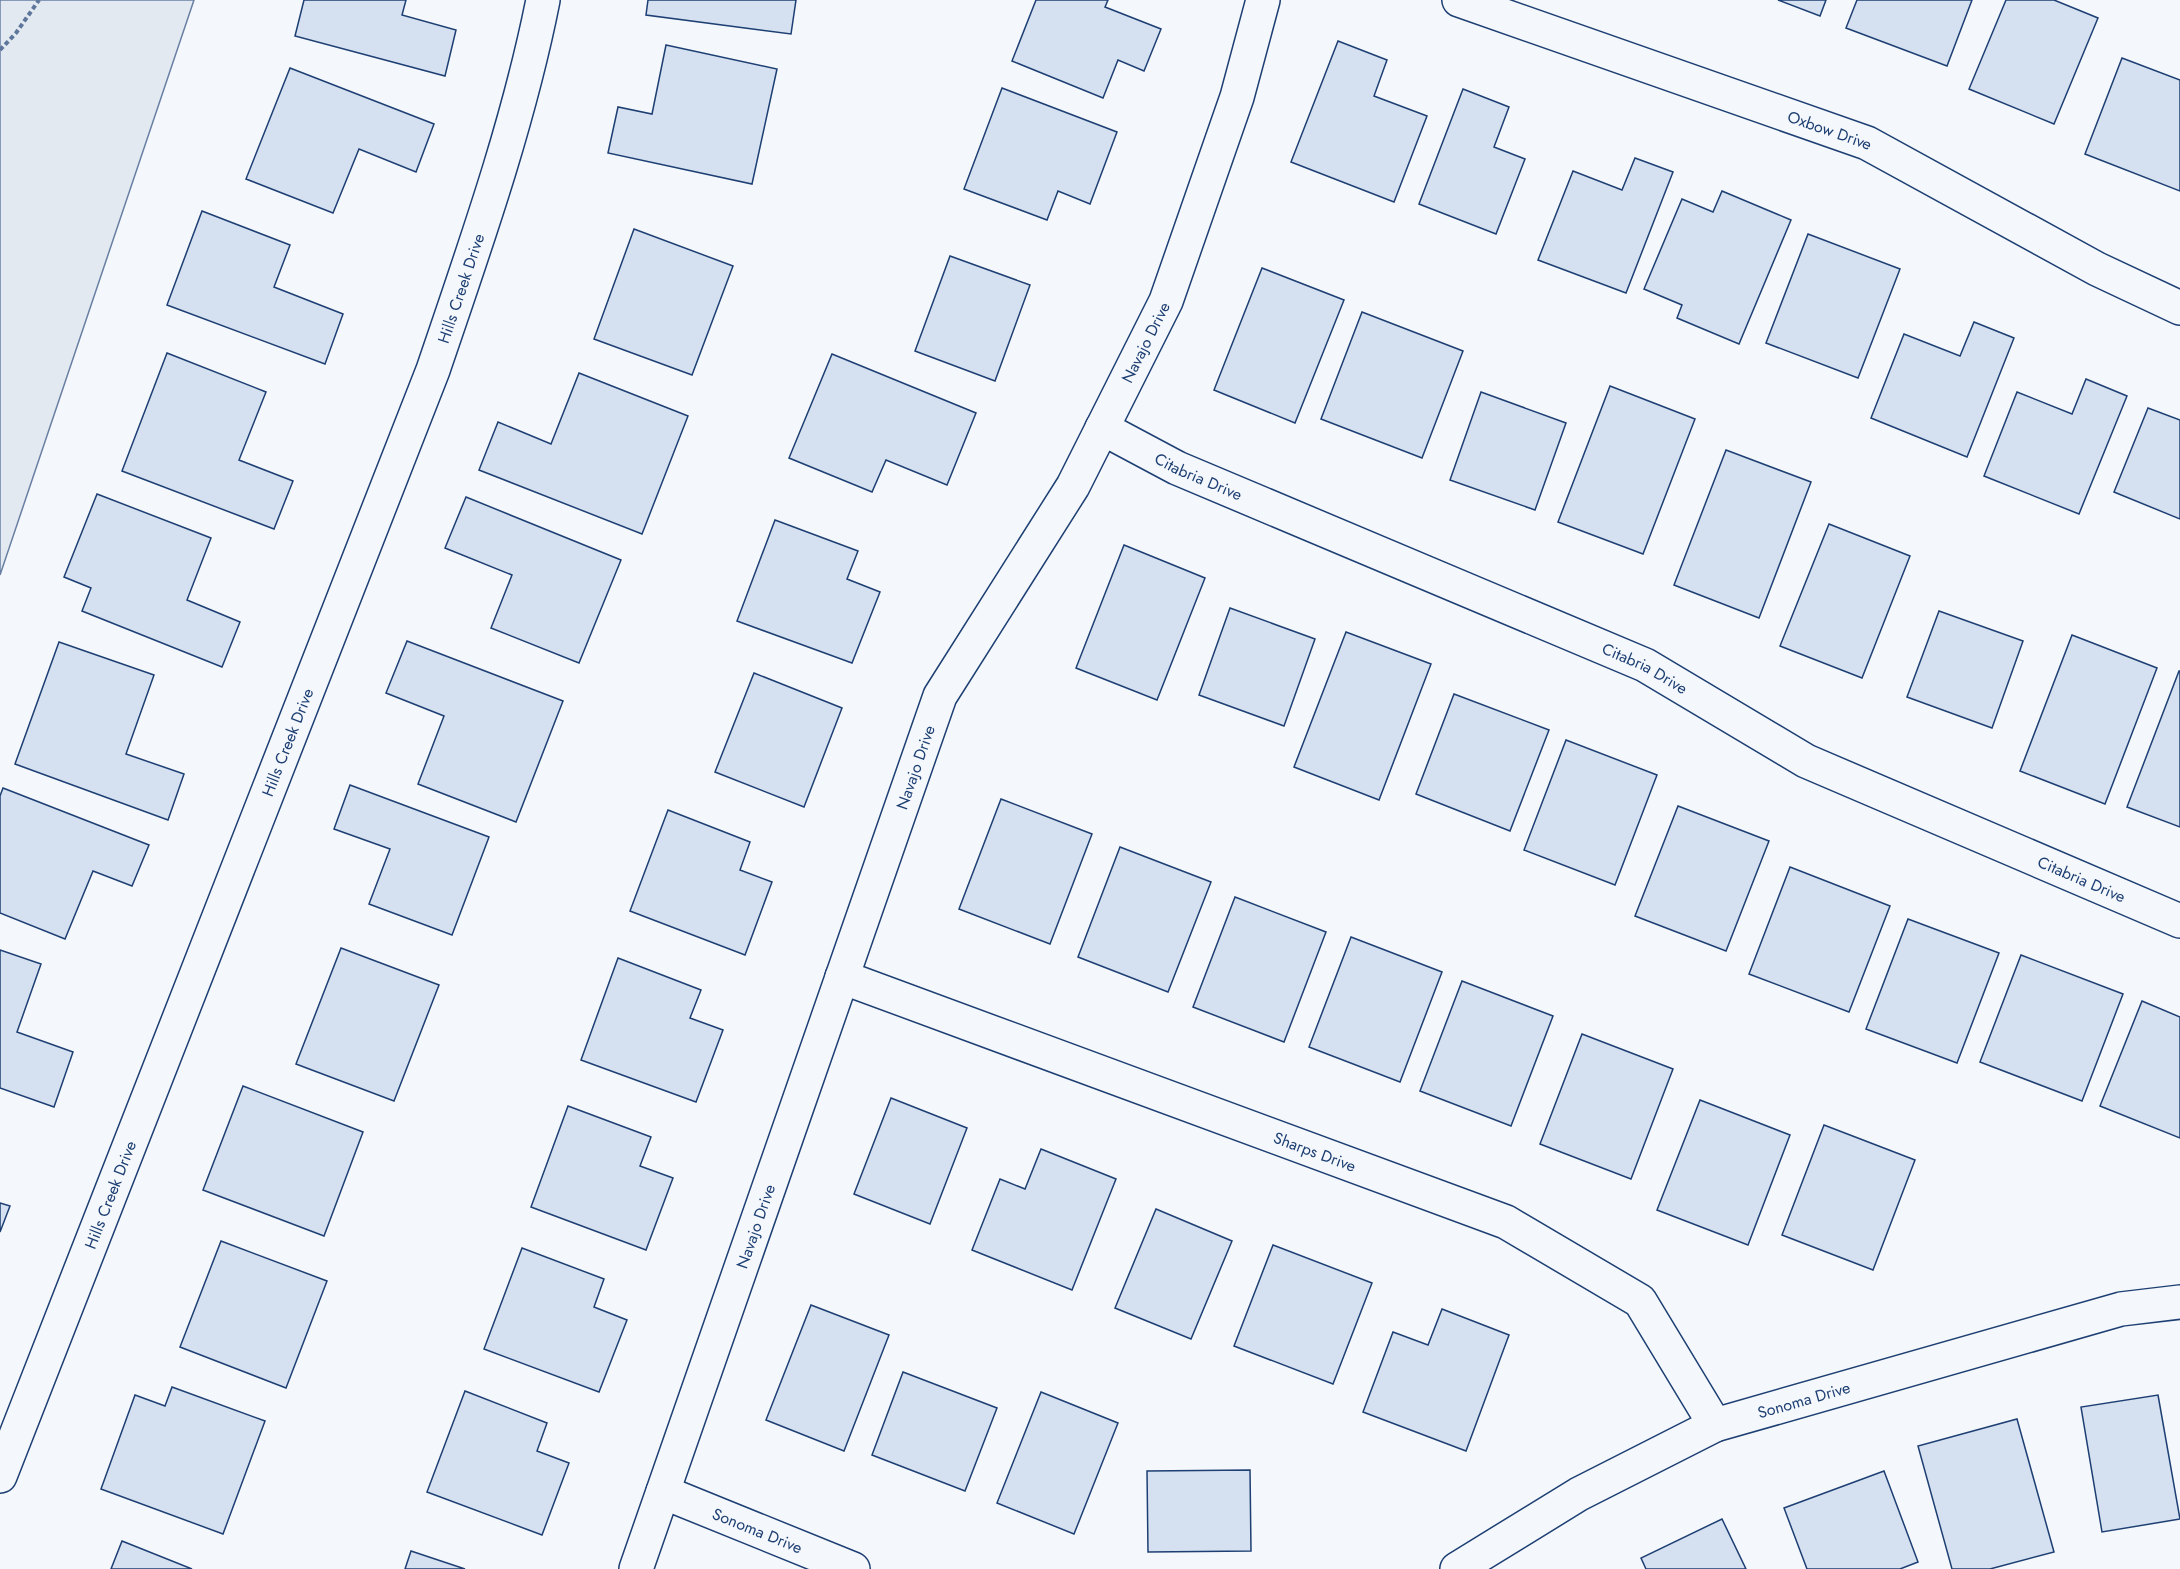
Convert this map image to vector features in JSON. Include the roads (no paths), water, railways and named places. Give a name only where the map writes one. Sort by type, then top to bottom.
[{"type":"street","name":"Hills Creek Drive","points":[[0,1476],[433,370],[484,220],[532,54],[543,0]]},
{"type":"street","name":"Navajo Drive","points":[[636,1569],[940,696],[1073,486],[1166,301],[1237,97],[1263,0]]},
{"type":"street","name":"Oxbow Drive","points":[[1459,0],[1868,142],[2097,268],[2180,308]]},
{"type":"street","name":"Citabria Drive","points":[[1102,428],[1177,468],[1645,665],[1806,761],[2180,921]]},
{"type":"street","name":"Sharps Drive","points":[[842,977],[1506,1222],[1640,1301],[1715,1425]]},
{"type":"street","name":"Sonoma Drive","points":[[1457,1569],[1579,1494],[1715,1425],[2121,1309],[2180,1302]]},
{"type":"street","name":"Sonoma Drive","points":[[663,1492],[853,1569]]}]
